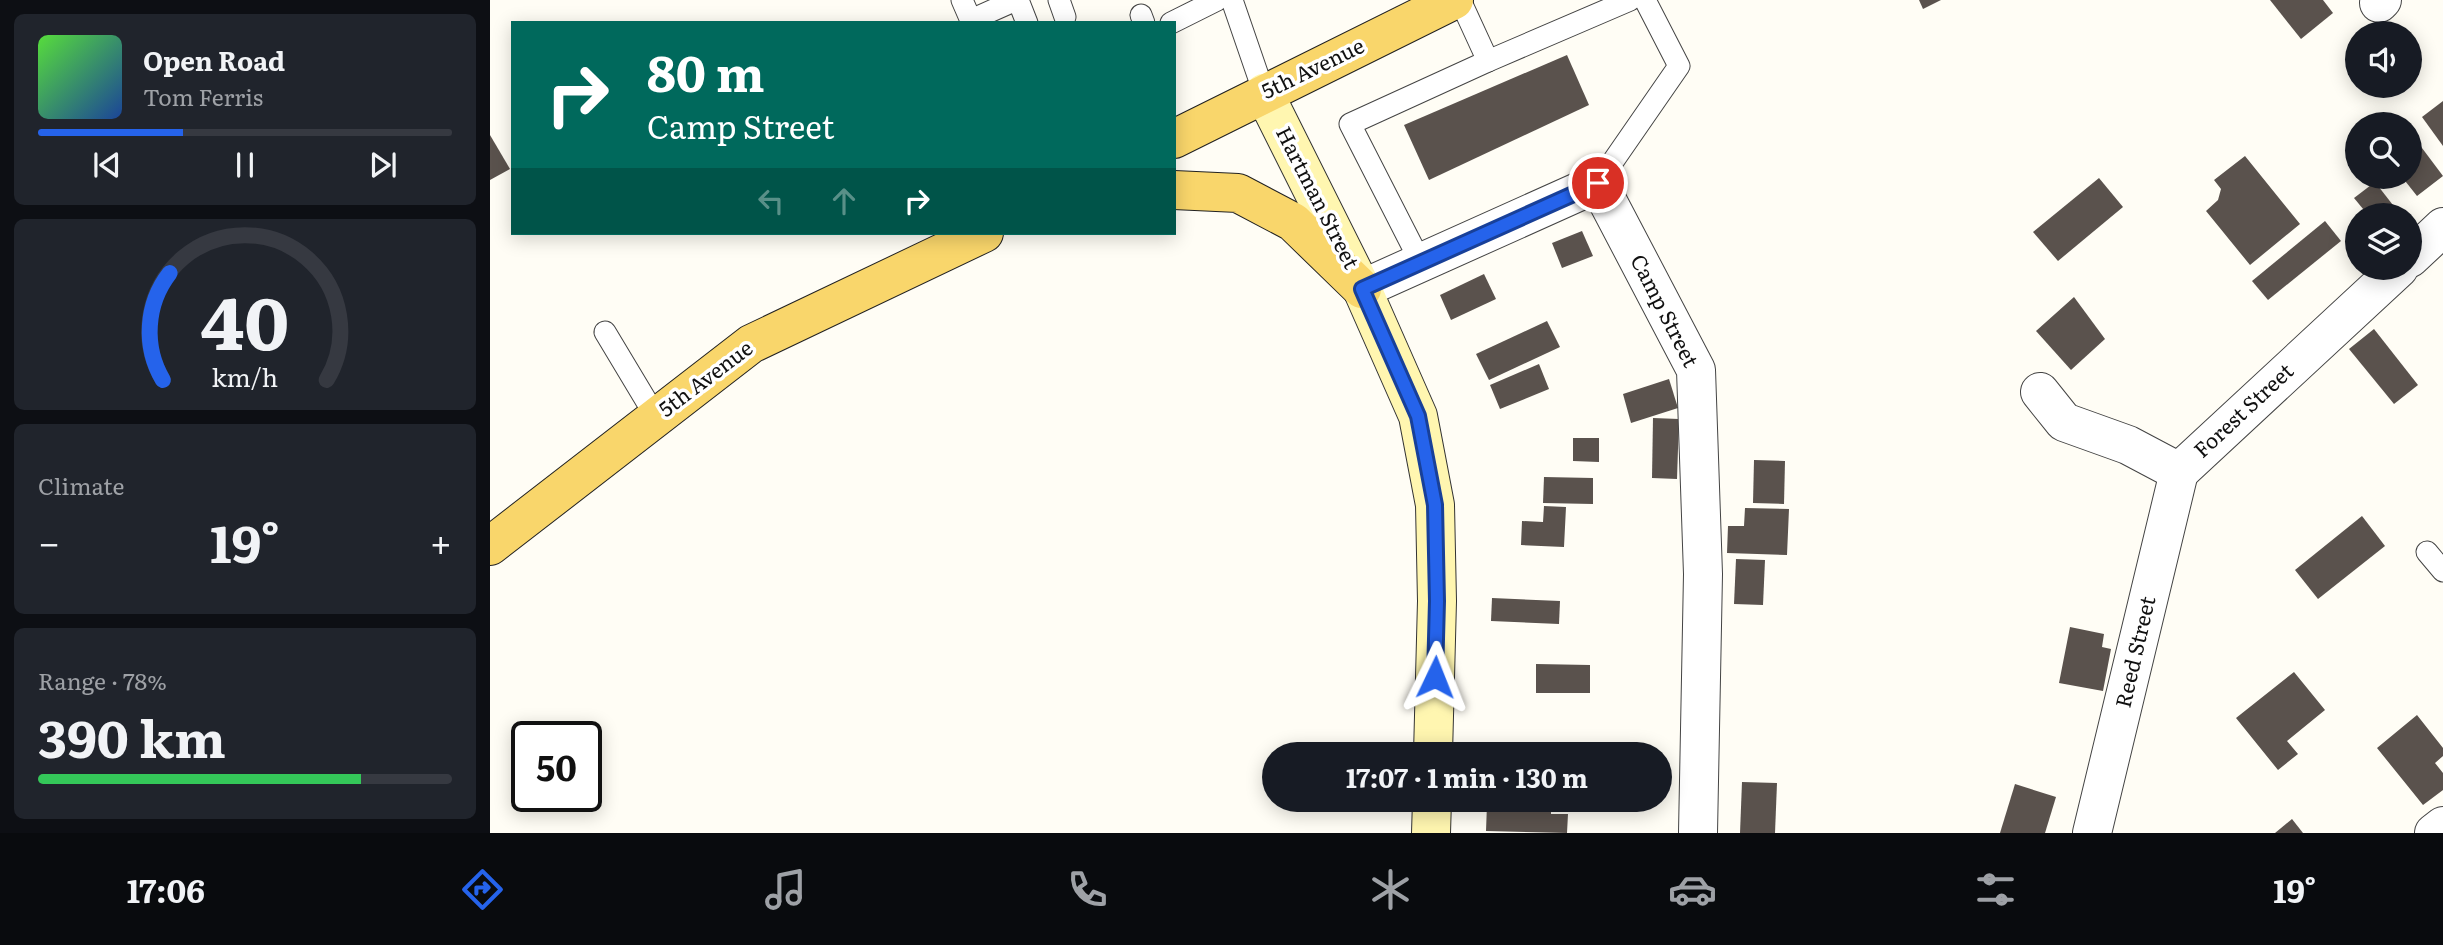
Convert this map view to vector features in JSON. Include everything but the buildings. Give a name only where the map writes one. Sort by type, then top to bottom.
[{"type":"main road","name":"5th Avenue","points":[[1176,138],[1454,0]]},
{"type":"main road","name":"Hartman Street","points":[[1264,93],[1362,289],[1418,416],[1435,505],[1437,601],[1433,742]]},
{"type":"main road","points":[[1176,190],[1238,193],[1293,222],[1362,289]]},
{"type":"main road","name":"5th Avenue","points":[[490,545],[751,344],[980,235]]},
{"type":"main road","points":[[1431,833],[1432,812]]},
{"type":"street","points":[[1362,289],[1598,183]]},
{"type":"street","name":"Camp Street","points":[[1598,183],[1696,370],[1703,574],[1698,833]]},
{"type":"street","points":[[2422,247],[2443,227]]},
{"type":"street","name":"Forest Street","points":[[2039,391],[2064,422],[2128,445],[2179,472],[2386,280]]},
{"type":"street","name":"Reed Street","points":[[2092,833],[2179,472]]},
{"type":"street","points":[[2434,833],[2443,826]]},
{"type":"lane","points":[[961,0],[972,21],[997,16],[1017,0],[1026,21]]},
{"type":"lane","points":[[1172,15],[1216,0]]},
{"type":"lane","points":[[1232,0],[1264,93]]},
{"type":"lane","points":[[1460,0],[1489,61]]},
{"type":"lane","points":[[1421,263],[1350,124],[1630,0]]},
{"type":"lane","points":[[1598,183],[1679,66],[1645,0]]},
{"type":"lane","points":[[605,332],[656,417]]},
{"type":"lane","points":[[2427,552],[2443,571]]},
{"type":"route","points":[[1435,677],[1435,505],[1418,416],[1362,289],[1598,183]]}]
